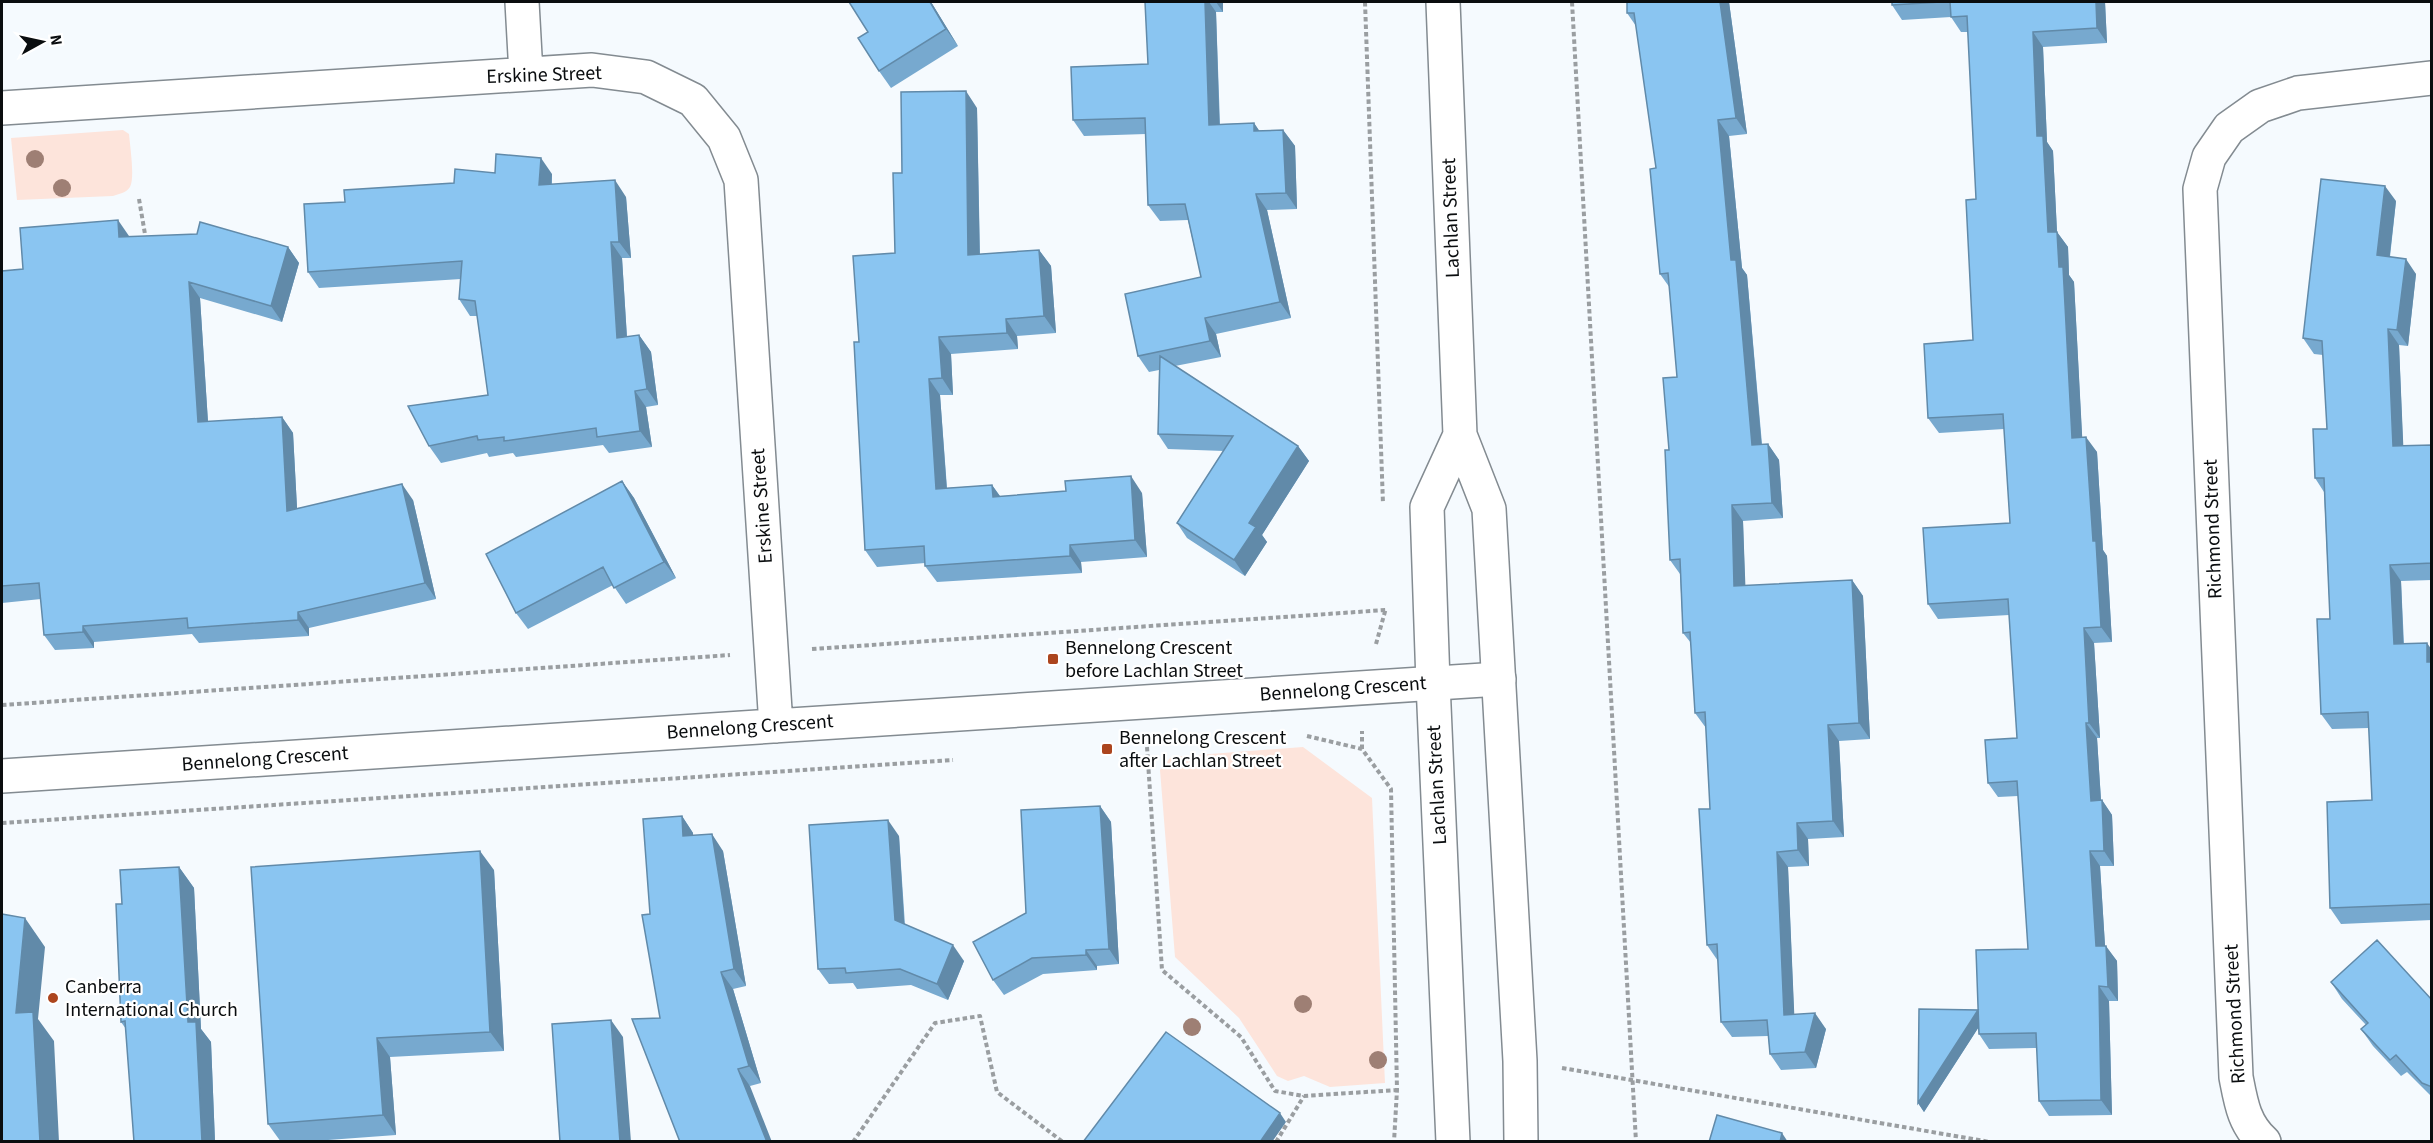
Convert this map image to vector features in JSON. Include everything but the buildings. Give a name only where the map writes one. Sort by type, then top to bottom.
[{"type":"street","points":[[522,2],[526,74]]},
{"type":"street","name":"Lachlan Street","points":[[1443,2],[1460,435],[1490,509],[1521,1061],[1521,1142]]},
{"type":"street","name":"Erskine Street","points":[[2,108],[592,70],[646,77],[693,100],[724,138],[741,180],[776,726]]},
{"type":"street","name":"Richmond Street","points":[[2264,1142],[2253,1132],[2244,1114],[2236,1077],[2200,189],[2209,157],[2229,128],[2260,106],[2298,93],[2432,78]]},
{"type":"street","name":"Lachlan Street","points":[[1453,1142],[1427,507],[1460,435]]},
{"type":"street","name":"Bennelong Crescent","points":[[2,776],[1499,679]]},
{"type":"path","points":[[1365,2],[1383,514]]},
{"type":"path","points":[[1572,2],[1636,1142]]},
{"type":"path","points":[[139,199],[147,244]]},
{"type":"path","points":[[2,705],[1386,610],[1386,598]]},
{"type":"path","points":[[1296,736],[1308,736],[1362,749],[1391,789],[1397,1090],[1394,1142]]},
{"type":"path","points":[[1137,747],[1148,747],[1162,970],[1241,1037],[1275,1091],[1304,1096],[1397,1090]]},
{"type":"path","points":[[2,823],[962,759]]},
{"type":"path","points":[[853,1142],[935,1023],[980,1016],[998,1092],[1063,1142]]},
{"type":"path","points":[[1632,1080],[1990,1142]]},
{"type":"path","points":[[1276,1142],[1304,1096]]},
{"type":"shaded area","points":[[123,130],[129,134],[132,162],[131,183],[126,191],[113,196],[17,200],[11,138]]},
{"type":"shaded area","points":[[1303,747],[1372,798],[1385,1083],[1330,1087],[1304,1076],[1288,1081],[1277,1076],[1239,1018],[1175,957],[1160,770],[1171,757]]},
{"type":"place","name":"Bennelong Crescent before Lachlan Street","points":[[1053,659]]},
{"type":"place","name":"Bennelong Crescent after Lachlan Street","points":[[1107,749]]},
{"type":"place","name":"Canberra International Church","points":[[53,998]]}]
